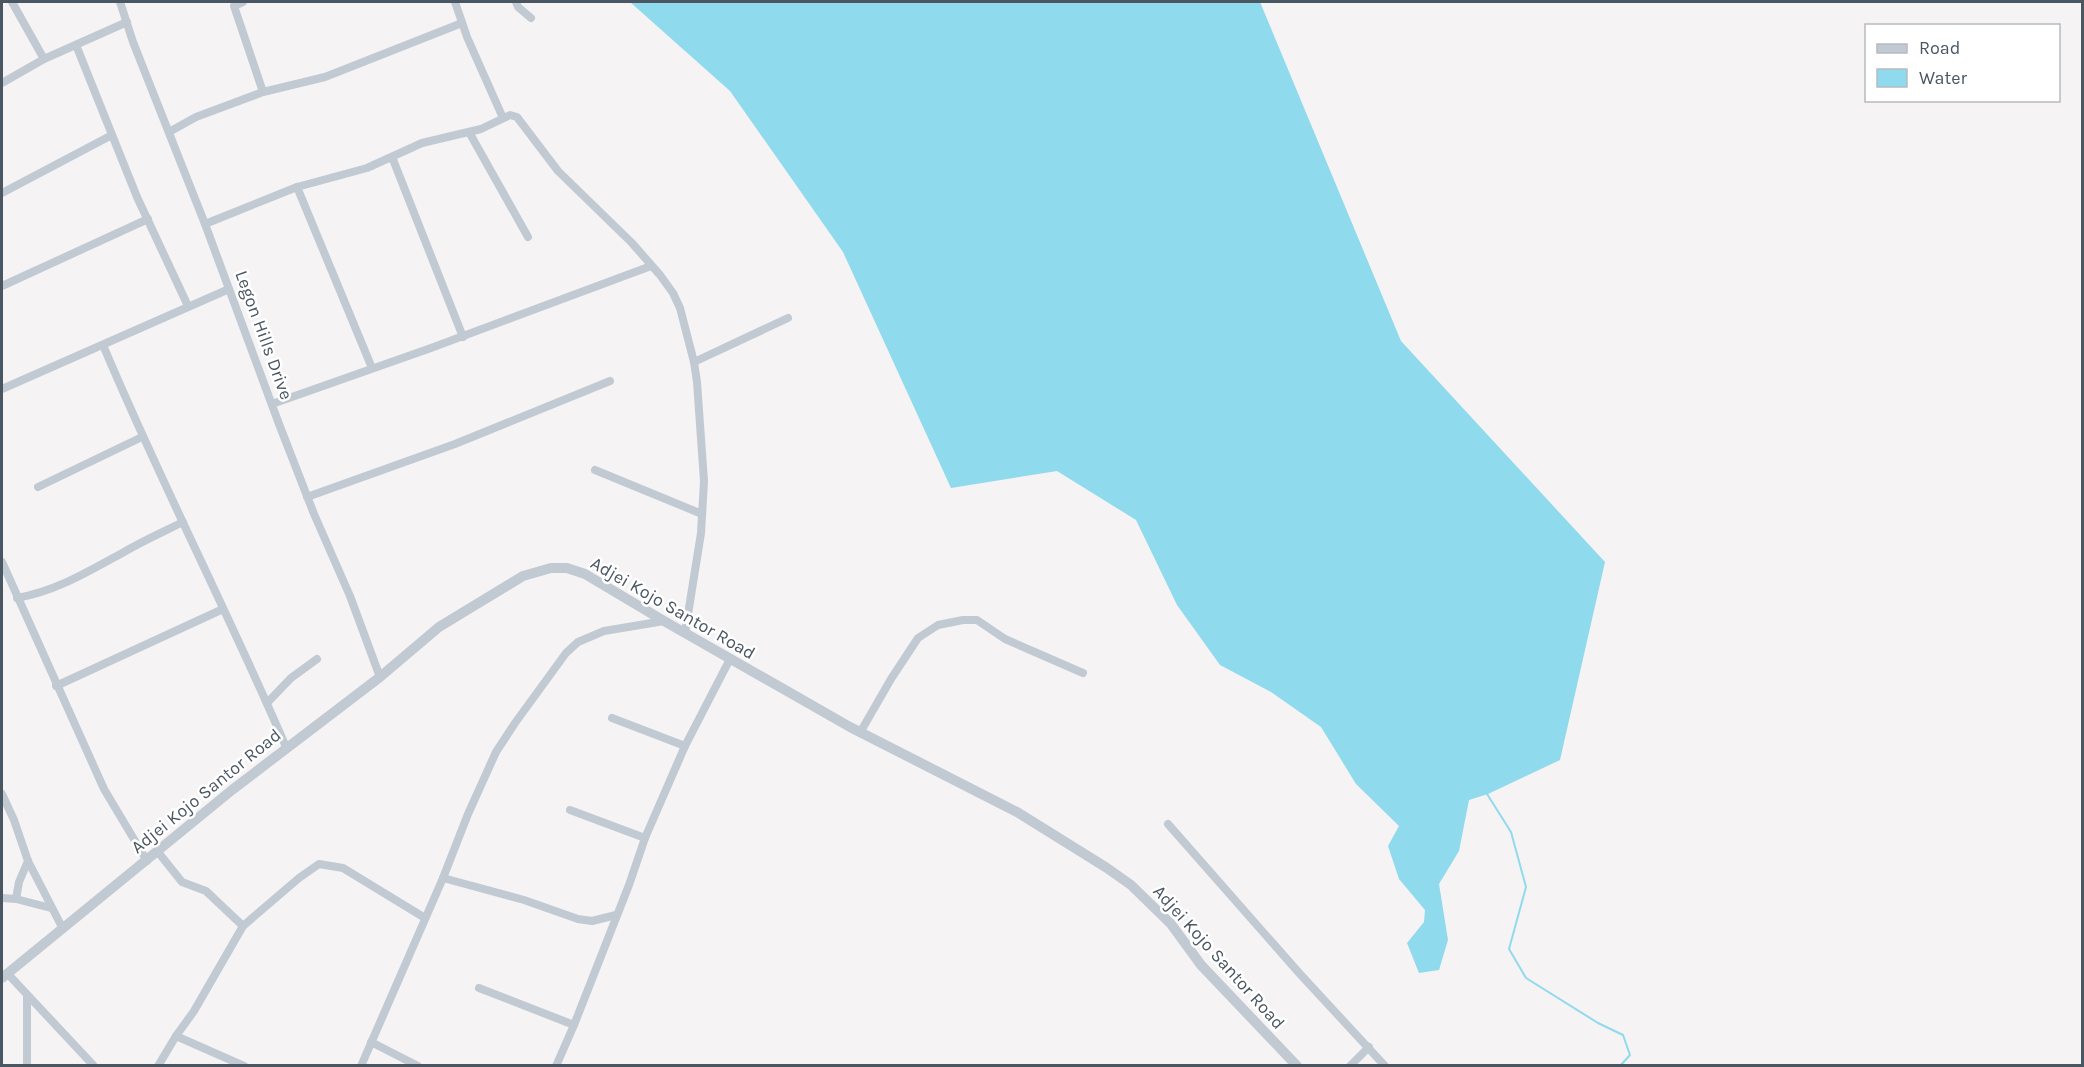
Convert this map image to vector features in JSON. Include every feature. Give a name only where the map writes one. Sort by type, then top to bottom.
[{"type":"street","points":[[12,2],[44,59]]},
{"type":"street","name":"Legon Hills Drive","points":[[120,2],[307,497],[350,596],[380,677]]},
{"type":"street","points":[[243,2],[233,4],[263,92]]},
{"type":"street","points":[[455,2],[503,118]]},
{"type":"street","points":[[516,2],[518,7],[531,18]]},
{"type":"street","points":[[2,83],[44,59],[127,22]]},
{"type":"street","points":[[169,132],[196,117],[263,92],[325,77],[462,23]]},
{"type":"street","points":[[76,45],[148,219],[188,306]]},
{"type":"street","points":[[205,224],[297,187],[367,168],[422,143],[490,127],[510,115],[517,117],[558,171],[632,243],[673,292],[680,308],[694,362],[704,481],[697,564],[685,633]]},
{"type":"street","points":[[469,132],[528,237]]},
{"type":"street","points":[[2,193],[112,135]]},
{"type":"street","points":[[392,157],[462,337]]},
{"type":"street","points":[[297,187],[372,368]]},
{"type":"street","points":[[2,286],[148,219]]},
{"type":"street","points":[[272,404],[462,337],[651,266]]},
{"type":"street","points":[[2,389],[230,289]]},
{"type":"street","points":[[694,362],[788,318]]},
{"type":"street","points":[[103,345],[142,437],[286,747]]},
{"type":"street","points":[[307,497],[455,444],[610,381]]},
{"type":"street","points":[[38,487],[142,437]]},
{"type":"street","points":[[595,470],[702,514]]},
{"type":"street","points":[[17,598],[52,590],[97,569],[183,522]]},
{"type":"street","points":[[2,562],[104,789],[147,861]]},
{"type":"street","name":"Adjei Kojo Santor Road","points":[[4,976],[232,789],[380,677],[455,616],[523,576],[544,569],[567,568],[585,574],[730,659],[861,731],[1017,812],[1070,843],[1131,885],[1172,924],[1201,965],[1297,1065]]},
{"type":"street","points":[[56,686],[223,609]]},
{"type":"street","points":[[861,731],[918,638],[938,625],[977,620],[1005,639],[1083,673]]},
{"type":"street","points":[[361,1065],[496,752],[534,694],[566,653],[578,642],[604,631],[664,621]]},
{"type":"street","points":[[267,704],[291,678],[317,659]]},
{"type":"street","points":[[556,1065],[574,1025],[639,859],[645,838],[685,746],[730,659]]},
{"type":"street","points":[[612,718],[685,746]]},
{"type":"street","points":[[2,794],[28,861],[63,929]]},
{"type":"street","points":[[570,810],[645,838]]},
{"type":"street","points":[[1168,824],[1300,974],[1385,1065]]},
{"type":"street","points":[[158,852],[182,882],[206,891],[243,926]]},
{"type":"street","points":[[16,899],[19,882],[28,861]]},
{"type":"street","points":[[158,1065],[194,1011],[243,926],[319,864],[343,868],[425,918]]},
{"type":"street","points":[[443,878],[476,885],[578,919],[592,921],[616,915]]},
{"type":"street","points":[[2,898],[16,899],[51,908]]},
{"type":"street","points":[[4,976],[27,996],[94,1065]]},
{"type":"street","points":[[479,988],[574,1025]]},
{"type":"street","points":[[27,996],[27,1065]]},
{"type":"street","points":[[176,1036],[244,1065]]},
{"type":"street","points":[[371,1042],[418,1065]]},
{"type":"street","points":[[1350,1065],[1369,1047]]},
{"type":"water","points":[[630,2],[1260,2],[1401,341],[1605,562],[1560,760],[1488,794],[1469,800],[1459,851],[1439,884],[1448,940],[1439,970],[1419,973],[1407,943],[1424,922],[1425,910],[1399,879],[1388,846],[1399,826],[1356,784],[1321,727],[1271,692],[1220,665],[1177,605],[1136,520],[1057,471],[951,488],[843,252],[730,91]]},
{"type":"waterway","points":[[1487,794],[1511,832],[1526,887],[1509,949],[1526,978],[1598,1023],[1623,1035],[1630,1055],[1620,1066]]}]
